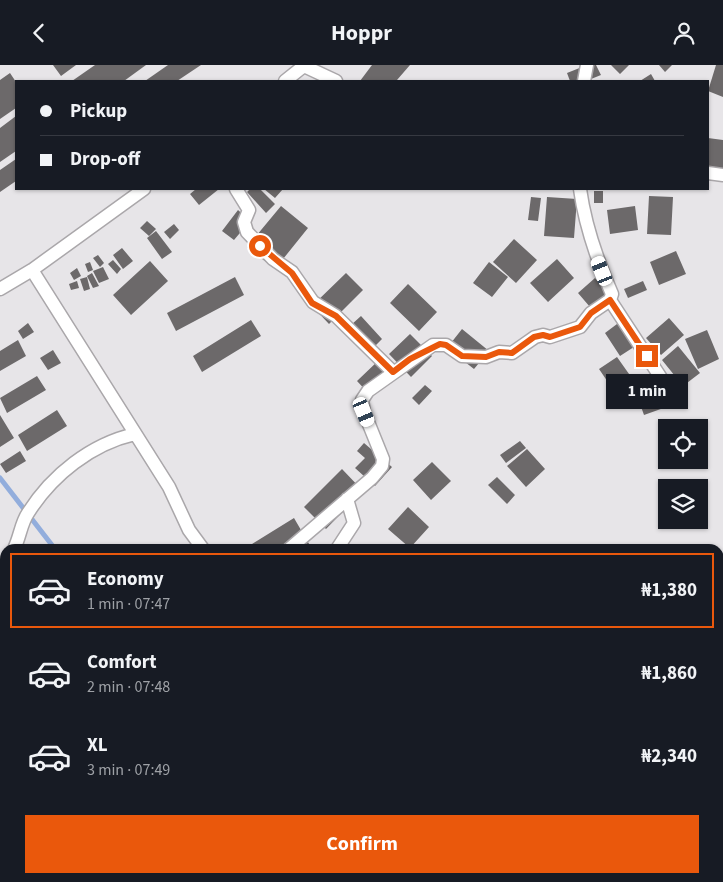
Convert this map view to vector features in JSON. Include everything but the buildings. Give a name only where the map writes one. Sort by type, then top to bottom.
[{"type":"street","points":[[286,80],[305,65],[334,80]]},
{"type":"street","points":[[584,80],[587,65]]},
{"type":"street","points":[[709,173],[723,175]]},
{"type":"street","points":[[0,289],[32,270],[143,190]]},
{"type":"street","points":[[237,190],[249,210],[244,222],[247,232],[274,259],[292,273],[312,303],[336,316],[393,372]]},
{"type":"street","points":[[295,544],[372,477],[382,466],[383,459],[364,412],[362,400],[364,394],[410,359],[440,344],[446,345],[462,356],[486,357],[499,352],[512,353],[534,337],[543,335],[550,337],[580,327],[591,313],[610,300],[612,294],[596,254],[583,211],[580,190]]},
{"type":"street","points":[[32,270],[169,487],[189,530],[199,544]]},
{"type":"street","points":[[610,300],[665,384]]},
{"type":"street","points":[[17,544],[26,515],[43,493],[84,454],[118,438],[135,434]]},
{"type":"street","points":[[340,544],[354,523],[347,499]]},
{"type":"waterway","points":[[0,478],[51,544]]},
{"type":"route","points":[[260,246],[292,273],[312,303],[336,316],[393,372],[433,345],[446,345],[462,356],[486,357],[504,351],[512,353],[534,337],[543,335],[550,337],[580,327],[586,317],[610,300],[647,356]]}]
